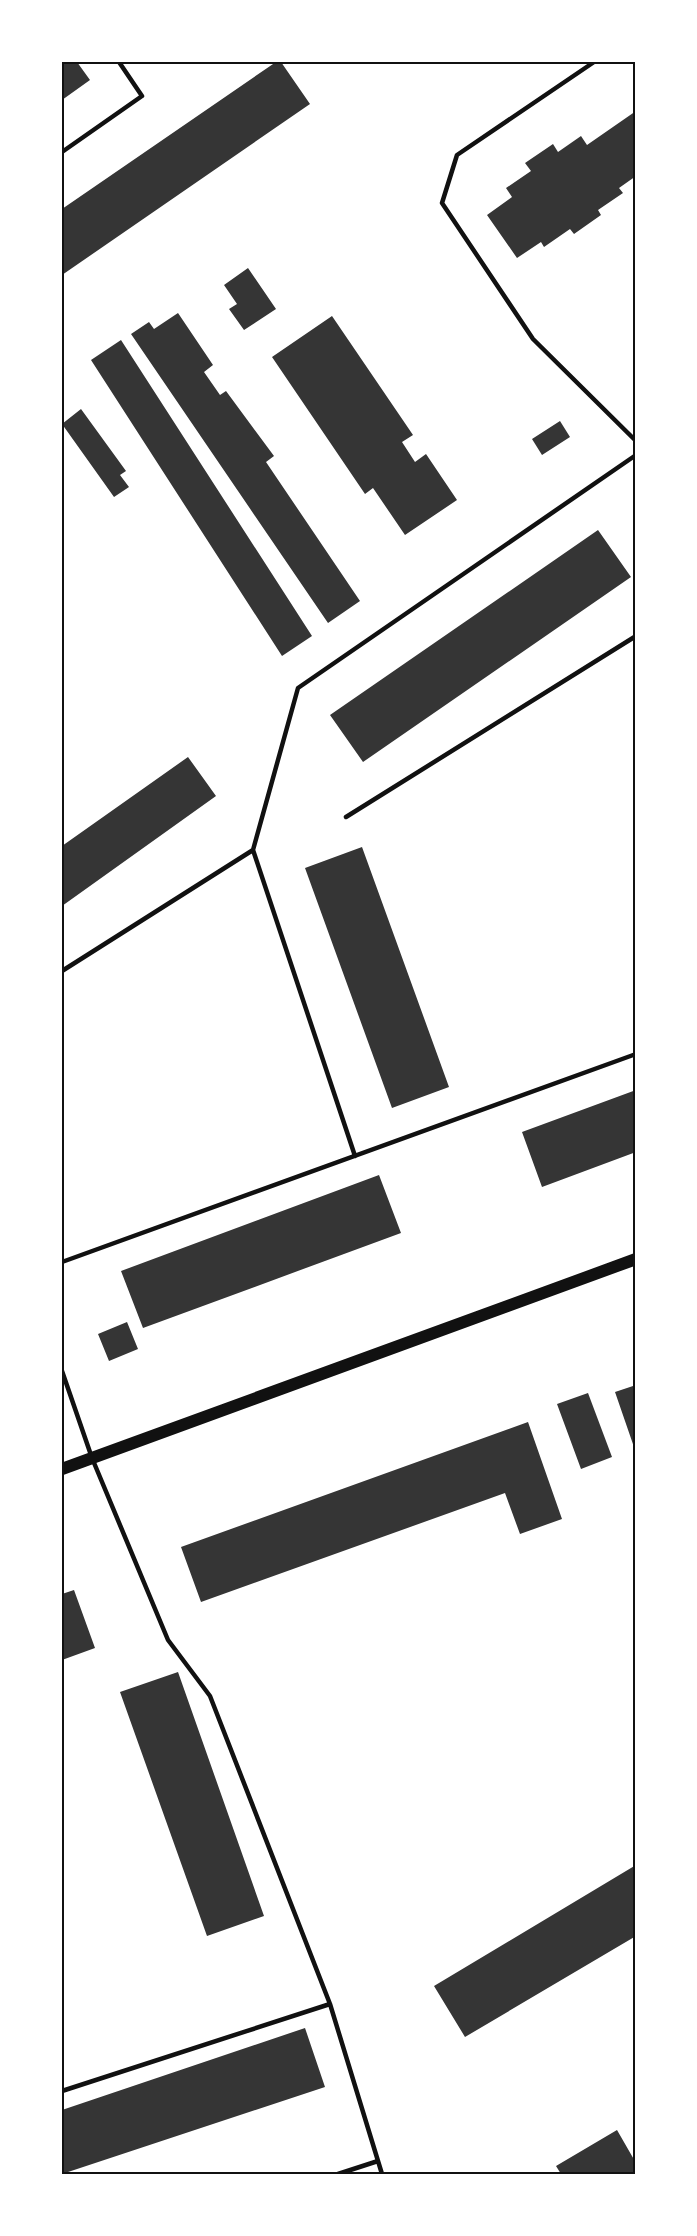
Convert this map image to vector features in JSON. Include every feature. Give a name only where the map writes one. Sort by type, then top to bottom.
[{"type":"main road","points":[[62,1469],[636,1259]]},
{"type":"lane","points":[[62,152],[141,96],[119,62]]},
{"type":"lane","points":[[594,62],[457,155],[442,203],[533,339],[636,441]]},
{"type":"lane","points":[[355,1156],[253,850],[298,688],[636,455]]},
{"type":"lane","points":[[346,817],[636,636]]},
{"type":"lane","points":[[62,971],[253,850]]},
{"type":"lane","points":[[62,1262],[636,1054]]},
{"type":"lane","points":[[62,1371],[92,1458],[168,1640],[210,1696],[330,2004],[382,2175]]},
{"type":"lane","points":[[62,2091],[330,2004]]},
{"type":"lane","points":[[338,2175],[378,2161]]},
{"type":"building","points":[[62,62],[77,62],[90,80],[62,100]]},
{"type":"building","points":[[276,62],[281,62],[310,104],[62,275],[62,209]]},
{"type":"building","points":[[636,111],[636,176],[619,188],[623,193],[598,210],[601,215],[574,234],[570,229],[544,247],[541,242],[517,258],[487,215],[512,197],[506,188],[531,171],[525,163],[553,144],[558,152],[581,136],[587,145]]},
{"type":"building","points":[[248,268],[276,309],[244,330],[229,309],[237,304],[224,285]]},
{"type":"building","points":[[178,313],[213,365],[204,372],[220,395],[226,391],[274,456],[266,462],[360,601],[328,623],[131,334],[149,322],[154,329]]},
{"type":"building","points":[[332,316],[413,435],[402,442],[415,462],[426,454],[457,500],[405,535],[373,488],[365,494],[272,357]]},
{"type":"building","points":[[121,340],[312,636],[282,656],[91,360]]},
{"type":"building","points":[[81,409],[126,471],[120,475],[129,487],[114,497],[62,424]]},
{"type":"building","points":[[560,421],[570,437],[542,455],[532,439]]},
{"type":"building","points":[[598,530],[631,577],[363,762],[330,715]]},
{"type":"building","points":[[188,757],[216,796],[62,906],[62,846]]},
{"type":"building","points":[[362,847],[449,1087],[392,1108],[305,868]]},
{"type":"building","points":[[636,1090],[636,1152],[542,1187],[522,1132]]},
{"type":"building","points":[[379,1175],[401,1233],[143,1328],[121,1271]]},
{"type":"building","points":[[127,1322],[138,1349],[109,1361],[98,1334]]},
{"type":"building","points":[[636,1385],[636,1450],[635,1450],[615,1392]]},
{"type":"building","points":[[588,1393],[612,1457],[581,1469],[557,1404]]},
{"type":"building","points":[[528,1422],[562,1519],[520,1534],[505,1493],[201,1602],[181,1547]]},
{"type":"building","points":[[74,1590],[95,1648],[62,1660],[62,1594]]},
{"type":"building","points":[[178,1672],[264,1916],[207,1936],[120,1692]]},
{"type":"building","points":[[636,1865],[636,1936],[465,2037],[434,1986]]},
{"type":"building","points":[[305,2028],[325,2087],[62,2174],[62,2110]]},
{"type":"building","points":[[617,2130],[636,2163],[636,2174],[561,2174],[556,2166]]}]
